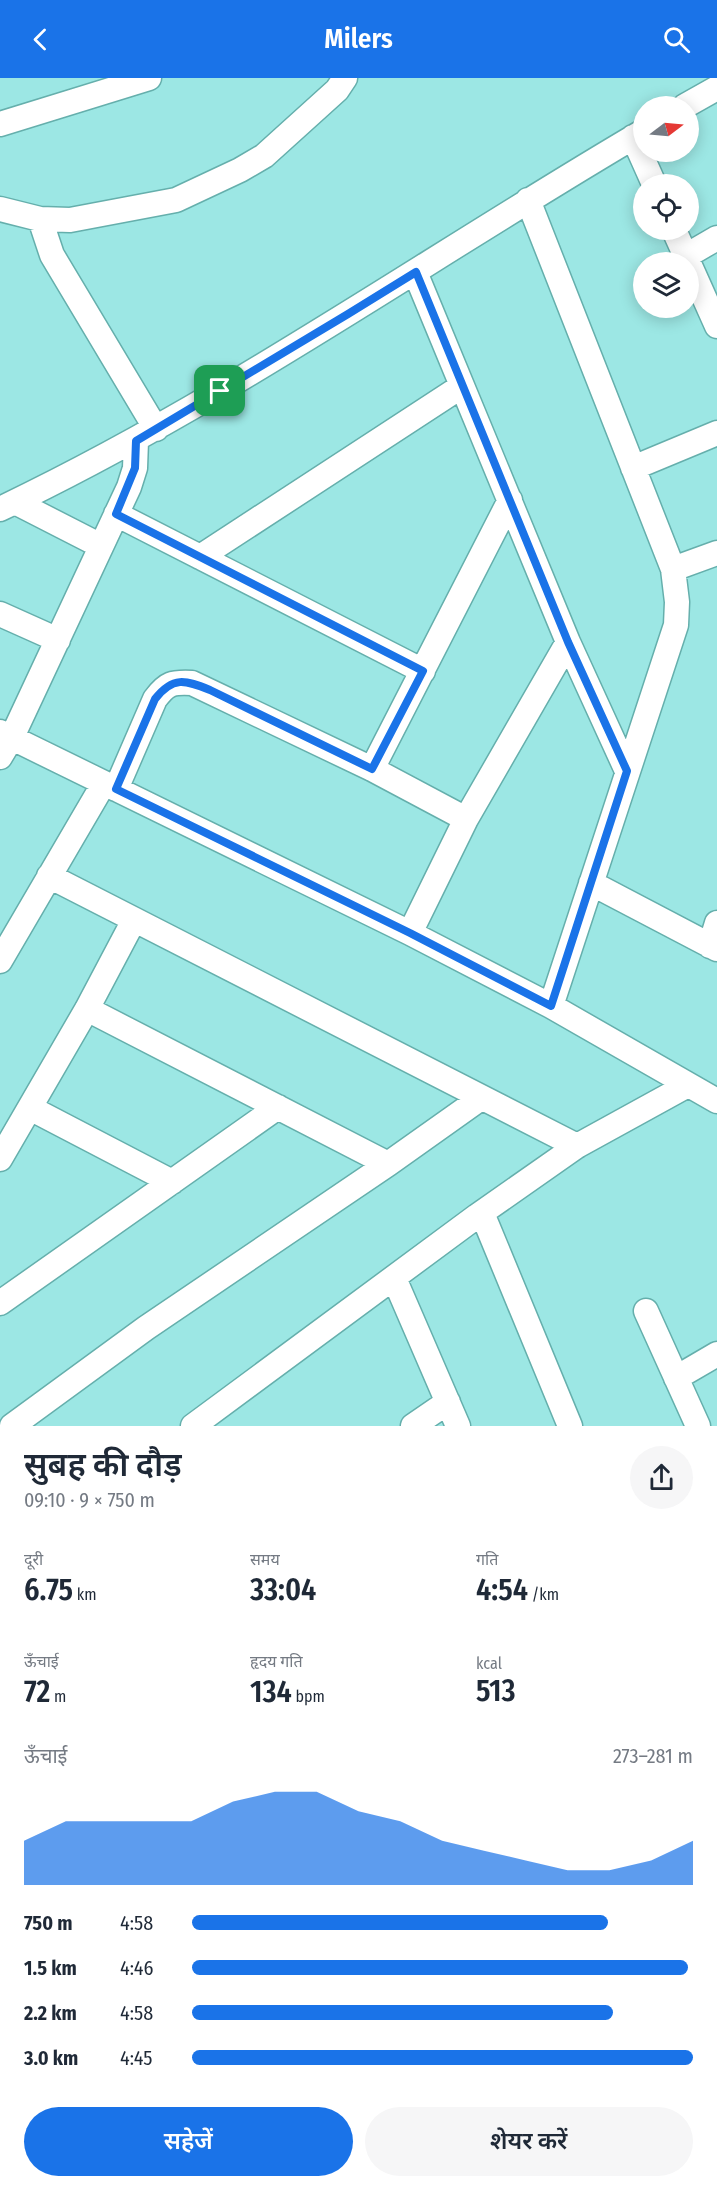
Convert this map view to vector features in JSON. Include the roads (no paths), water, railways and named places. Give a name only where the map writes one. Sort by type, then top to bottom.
[{"type":"street","points":[[0,124],[149,78]]},
{"type":"street","points":[[0,209],[40,219],[70,220],[176,200],[264,156],[338,90],[345,78]]},
{"type":"street","points":[[699,98],[717,88]]},
{"type":"street","points":[[7,506],[146,435],[348,314],[528,200],[633,137]]},
{"type":"street","points":[[528,200],[673,569],[678,602],[676,625],[551,1006]]},
{"type":"street","points":[[40,219],[52,255],[146,435],[116,514],[58,640],[4,742],[110,786],[410,933],[551,1006],[717,1101]]},
{"type":"street","points":[[693,252],[717,238]]},
{"type":"street","points":[[416,272],[568,642],[627,771]]},
{"type":"street","points":[[699,285],[717,326]]},
{"type":"street","points":[[200,557],[462,386]]},
{"type":"street","points":[[633,468],[717,433]]},
{"type":"street","points":[[372,769],[510,500]]},
{"type":"street","points":[[7,506],[101,546]]},
{"type":"street","points":[[116,514],[423,671]]},
{"type":"street","points":[[673,569],[717,553]]},
{"type":"street","points":[[0,614],[58,640]]},
{"type":"street","points":[[410,933],[466,819],[568,642]]},
{"type":"street","points":[[0,961],[49,876],[110,786],[155,699],[165,687],[176,682],[192,683],[210,690],[372,769],[466,819]]},
{"type":"street","points":[[49,876],[577,1146]]},
{"type":"street","points":[[591,883],[713,947],[717,923]]},
{"type":"street","points":[[0,1160],[87,1010],[134,920]]},
{"type":"street","points":[[87,1010],[388,1164]]},
{"type":"street","points":[[193,1426],[482,1213],[577,1146],[688,1085]]},
{"type":"street","points":[[12,1426],[146,1328],[481,1098]]},
{"type":"street","points":[[0,1303],[278,1107]]},
{"type":"street","points":[[30,1108],[172,1182]]},
{"type":"street","points":[[482,1213],[570,1426]]},
{"type":"street","points":[[394,1278],[458,1426]]},
{"type":"street","points":[[646,1311],[698,1426]]},
{"type":"street","points":[[676,1378],[717,1354]]},
{"type":"street","points":[[413,1426],[448,1402]]}]
